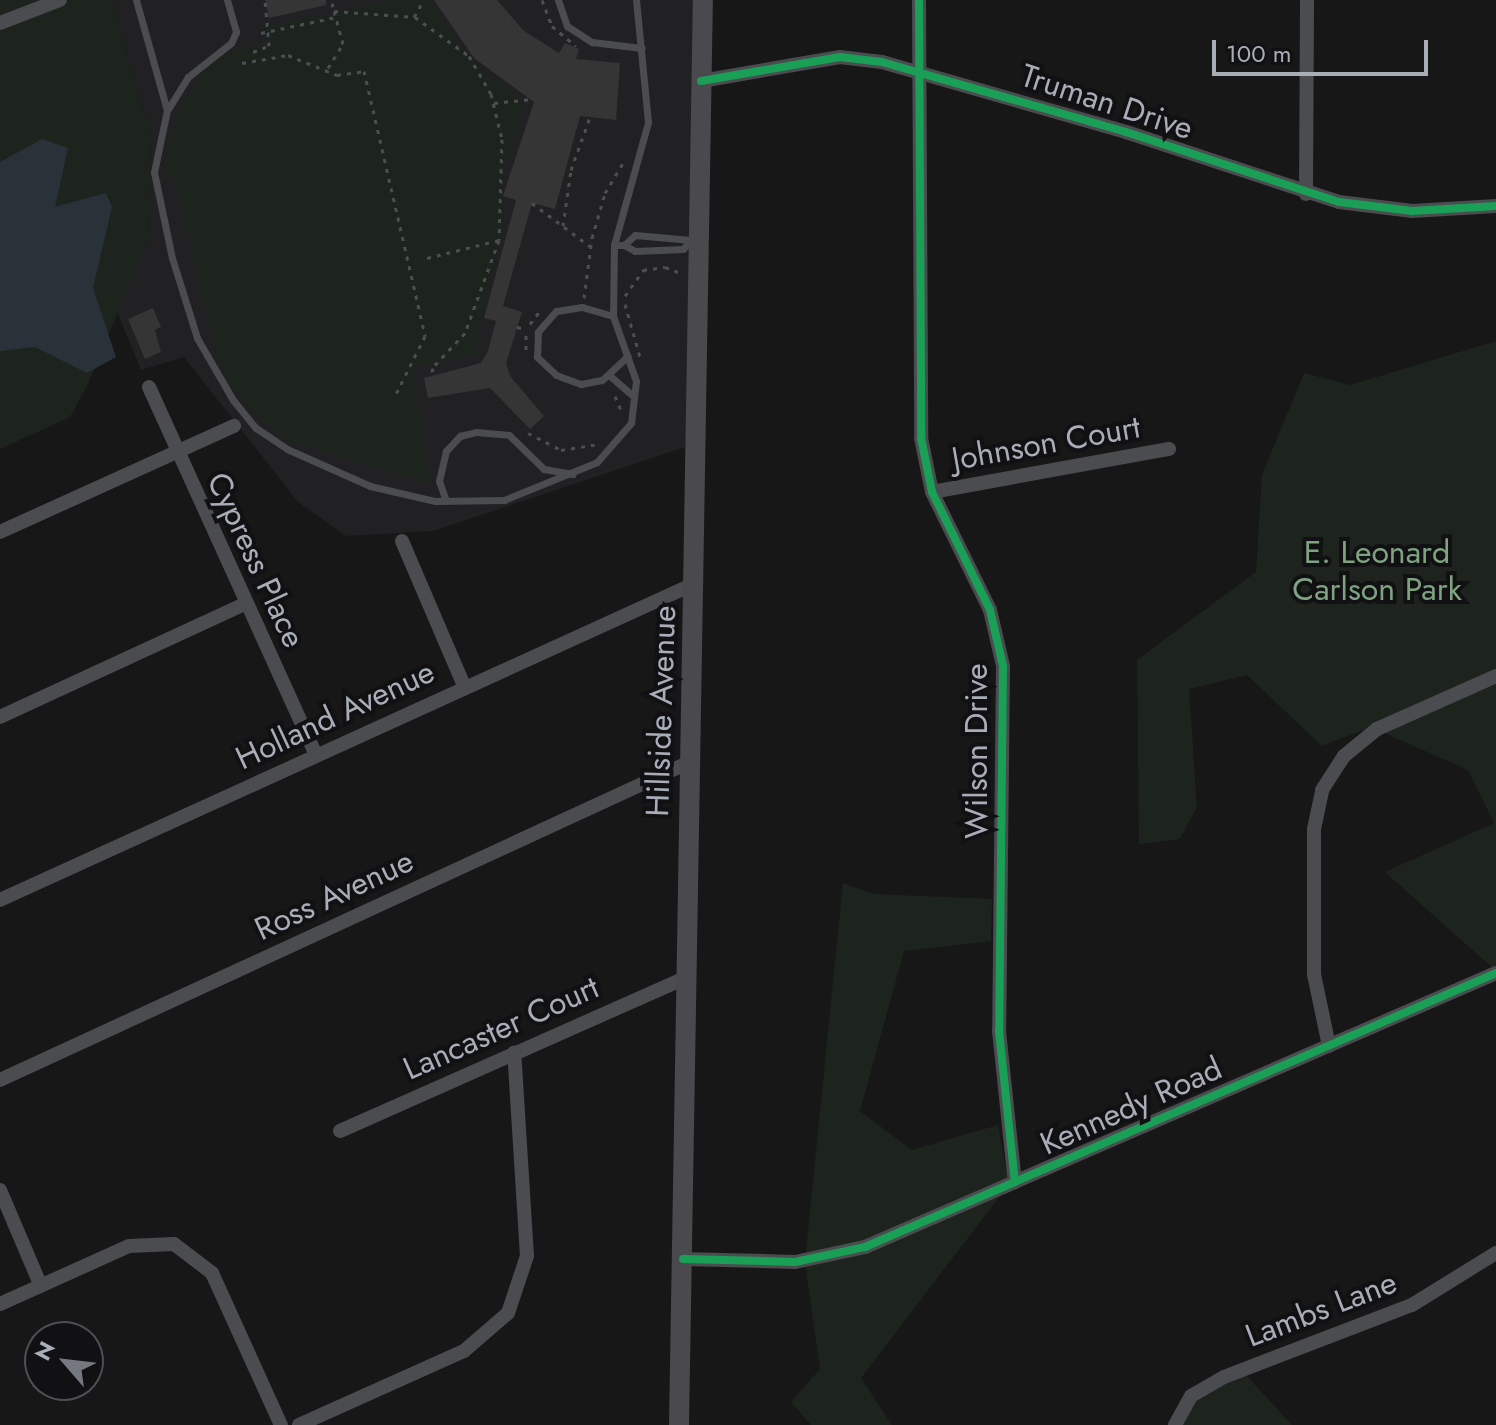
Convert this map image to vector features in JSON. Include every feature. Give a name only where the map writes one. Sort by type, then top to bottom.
[{"type":"main road","name":"Hillside Avenue","points":[[679,1425],[685,978],[696,583],[695,240],[703,0]]},
{"type":"street","points":[[0,23],[60,0]]},
{"type":"street","name":"Wilson Drive","points":[[919,0],[920,408],[932,492],[990,610],[1003,666],[999,1031],[1015,1182]]},
{"type":"street","points":[[1306,194],[1307,0]]},
{"type":"street","name":"Truman Drive","points":[[701,81],[840,57],[917,69],[1306,194],[1412,211],[1496,206]]},
{"type":"street","name":"Cypress Place","points":[[149,387],[175,453],[316,755]]},
{"type":"street","points":[[0,532],[234,426]]},
{"type":"street","name":"Johnson Court","points":[[932,492],[1169,449]]},
{"type":"street","points":[[402,541],[464,686]]},
{"type":"street","name":"Holland Avenue","points":[[0,900],[464,686],[696,583]]},
{"type":"street","points":[[0,717],[245,604]]},
{"type":"street","points":[[1329,1046],[1314,974],[1314,829],[1322,790],[1344,756],[1377,729],[1496,676]]},
{"type":"street","name":"Ross Avenue","points":[[0,1080],[692,761]]},
{"type":"street","name":"Kennedy Road","points":[[683,1259],[795,1262],[831,1256],[899,1235],[1496,973]]},
{"type":"street","name":"Lancaster Court","points":[[340,1131],[685,978]]},
{"type":"street","points":[[299,1425],[464,1351],[508,1313],[527,1256],[514,1052]]},
{"type":"street","points":[[0,1190],[41,1286]]},
{"type":"street","points":[[0,1304],[140,1242],[188,1250],[212,1273],[281,1425]]},
{"type":"street","name":"Lambs Lane","points":[[1175,1425],[1191,1396],[1224,1377],[1412,1305],[1496,1253]]},
{"type":"lane","points":[[136,0],[167,110]]},
{"type":"lane","points":[[227,0],[236,32],[231,43],[188,77],[167,110],[154,172],[172,258],[197,338],[233,400],[256,428],[326,469],[370,486],[446,501],[504,500],[573,474],[597,462],[622,438],[631,423],[634,397],[628,356],[613,316],[614,245],[648,122],[636,0]]},
{"type":"lane","points":[[558,0],[567,26],[592,42],[642,48]]},
{"type":"lane","points":[[624,245],[635,235],[695,240]]},
{"type":"lane","points":[[614,245],[624,245],[635,251],[683,249],[695,240]]},
{"type":"lane","points":[[613,316],[582,307],[556,311],[538,332],[535,345],[545,368],[567,381],[593,383],[609,375],[628,356]]},
{"type":"lane","points":[[609,375],[634,397]]},
{"type":"lane","points":[[446,501],[439,481],[446,451],[460,436],[476,432],[509,435],[544,469],[573,474]]},
{"type":"path","points":[[253,52],[269,46],[263,33],[265,0]]},
{"type":"path","points":[[414,17],[424,0]]},
{"type":"path","points":[[542,0],[562,38],[588,50]]},
{"type":"path","points":[[328,68],[343,44],[332,3]]},
{"type":"path","points":[[334,11],[414,17],[469,56],[494,103],[503,154],[497,196],[499,240],[465,333],[432,368],[434,376]]},
{"type":"path","points":[[263,33],[336,17]]},
{"type":"path","points":[[242,63],[288,55],[328,68],[337,75],[364,71],[425,336],[395,396]]},
{"type":"path","points":[[494,103],[530,99]]},
{"type":"path","points":[[563,226],[571,170],[590,117]]},
{"type":"path","points":[[581,299],[588,293],[590,246],[605,193],[631,152]]},
{"type":"path","points":[[532,203],[590,246]]},
{"type":"path","points":[[427,258],[499,240]]},
{"type":"path","points":[[640,365],[625,297],[643,270],[665,267],[678,272]]},
{"type":"path","points":[[527,362],[527,329],[533,317],[554,302]]},
{"type":"path","points":[[517,327],[527,329]]},
{"type":"path","points":[[606,389],[620,401],[619,421]]},
{"type":"path","points":[[528,433],[561,450],[588,449],[603,440]]},
{"type":"shaded area","points":[[112,0],[703,0],[697,443],[433,531],[346,536],[298,502],[184,357],[141,370],[117,312],[148,240],[151,136]]},
{"type":"shaded area","points":[[42,139],[68,148],[55,207],[106,193],[112,207],[93,288],[116,357],[87,373],[35,347],[0,351],[0,162]]},
{"type":"green space","points":[[0,0],[112,0],[151,136],[148,240],[87,386],[70,417],[0,449]]},
{"type":"green space","points":[[393,0],[432,0],[463,53],[524,104],[498,190],[504,211],[475,354],[413,368],[430,484],[290,441],[258,419],[236,394],[219,363],[175,178],[164,175],[163,168],[179,109],[209,66],[233,50],[266,41],[265,27]]},
{"type":"green space","name":"E. Leonard Carlson Park","points":[[1496,341],[1496,971],[1385,872],[1494,823],[1468,770],[1371,727],[1322,746],[1247,675],[1189,689],[1197,807],[1180,839],[1139,844],[1137,660],[1256,572],[1262,475],[1304,373],[1350,385]]},
{"type":"green space","points":[[843,883],[873,894],[992,899],[991,941],[904,951],[860,1111],[912,1150],[998,1125],[1009,1184],[861,1378],[892,1425],[811,1425],[791,1402],[820,1369],[805,1262]]},
{"type":"green space","points":[[1244,1373],[1292,1425],[1174,1425],[1193,1392]]},
{"type":"building","points":[[265,0],[326,0],[326,5],[269,18]]},
{"type":"building","points":[[434,0],[497,0],[524,31],[559,53],[565,43],[579,49],[576,59],[620,63],[616,120],[580,116],[555,209],[532,203],[503,306],[522,312],[506,363],[510,376],[544,416],[530,429],[490,388],[428,398],[424,378],[481,363],[488,351],[496,321],[484,318],[516,200],[503,196],[534,102],[474,58]]},
{"type":"building","points":[[153,308],[161,327],[155,330],[161,352],[145,359],[128,319]]},
{"type":"cycle path","points":[[919,0],[921,438],[932,492],[990,610],[1003,666],[999,1031],[1015,1182]]},
{"type":"cycle path","points":[[701,81],[840,57],[882,62],[1126,132],[1339,202],[1412,211],[1496,206]]},
{"type":"cycle path","points":[[683,1259],[795,1262],[865,1247],[1496,973]]}]
